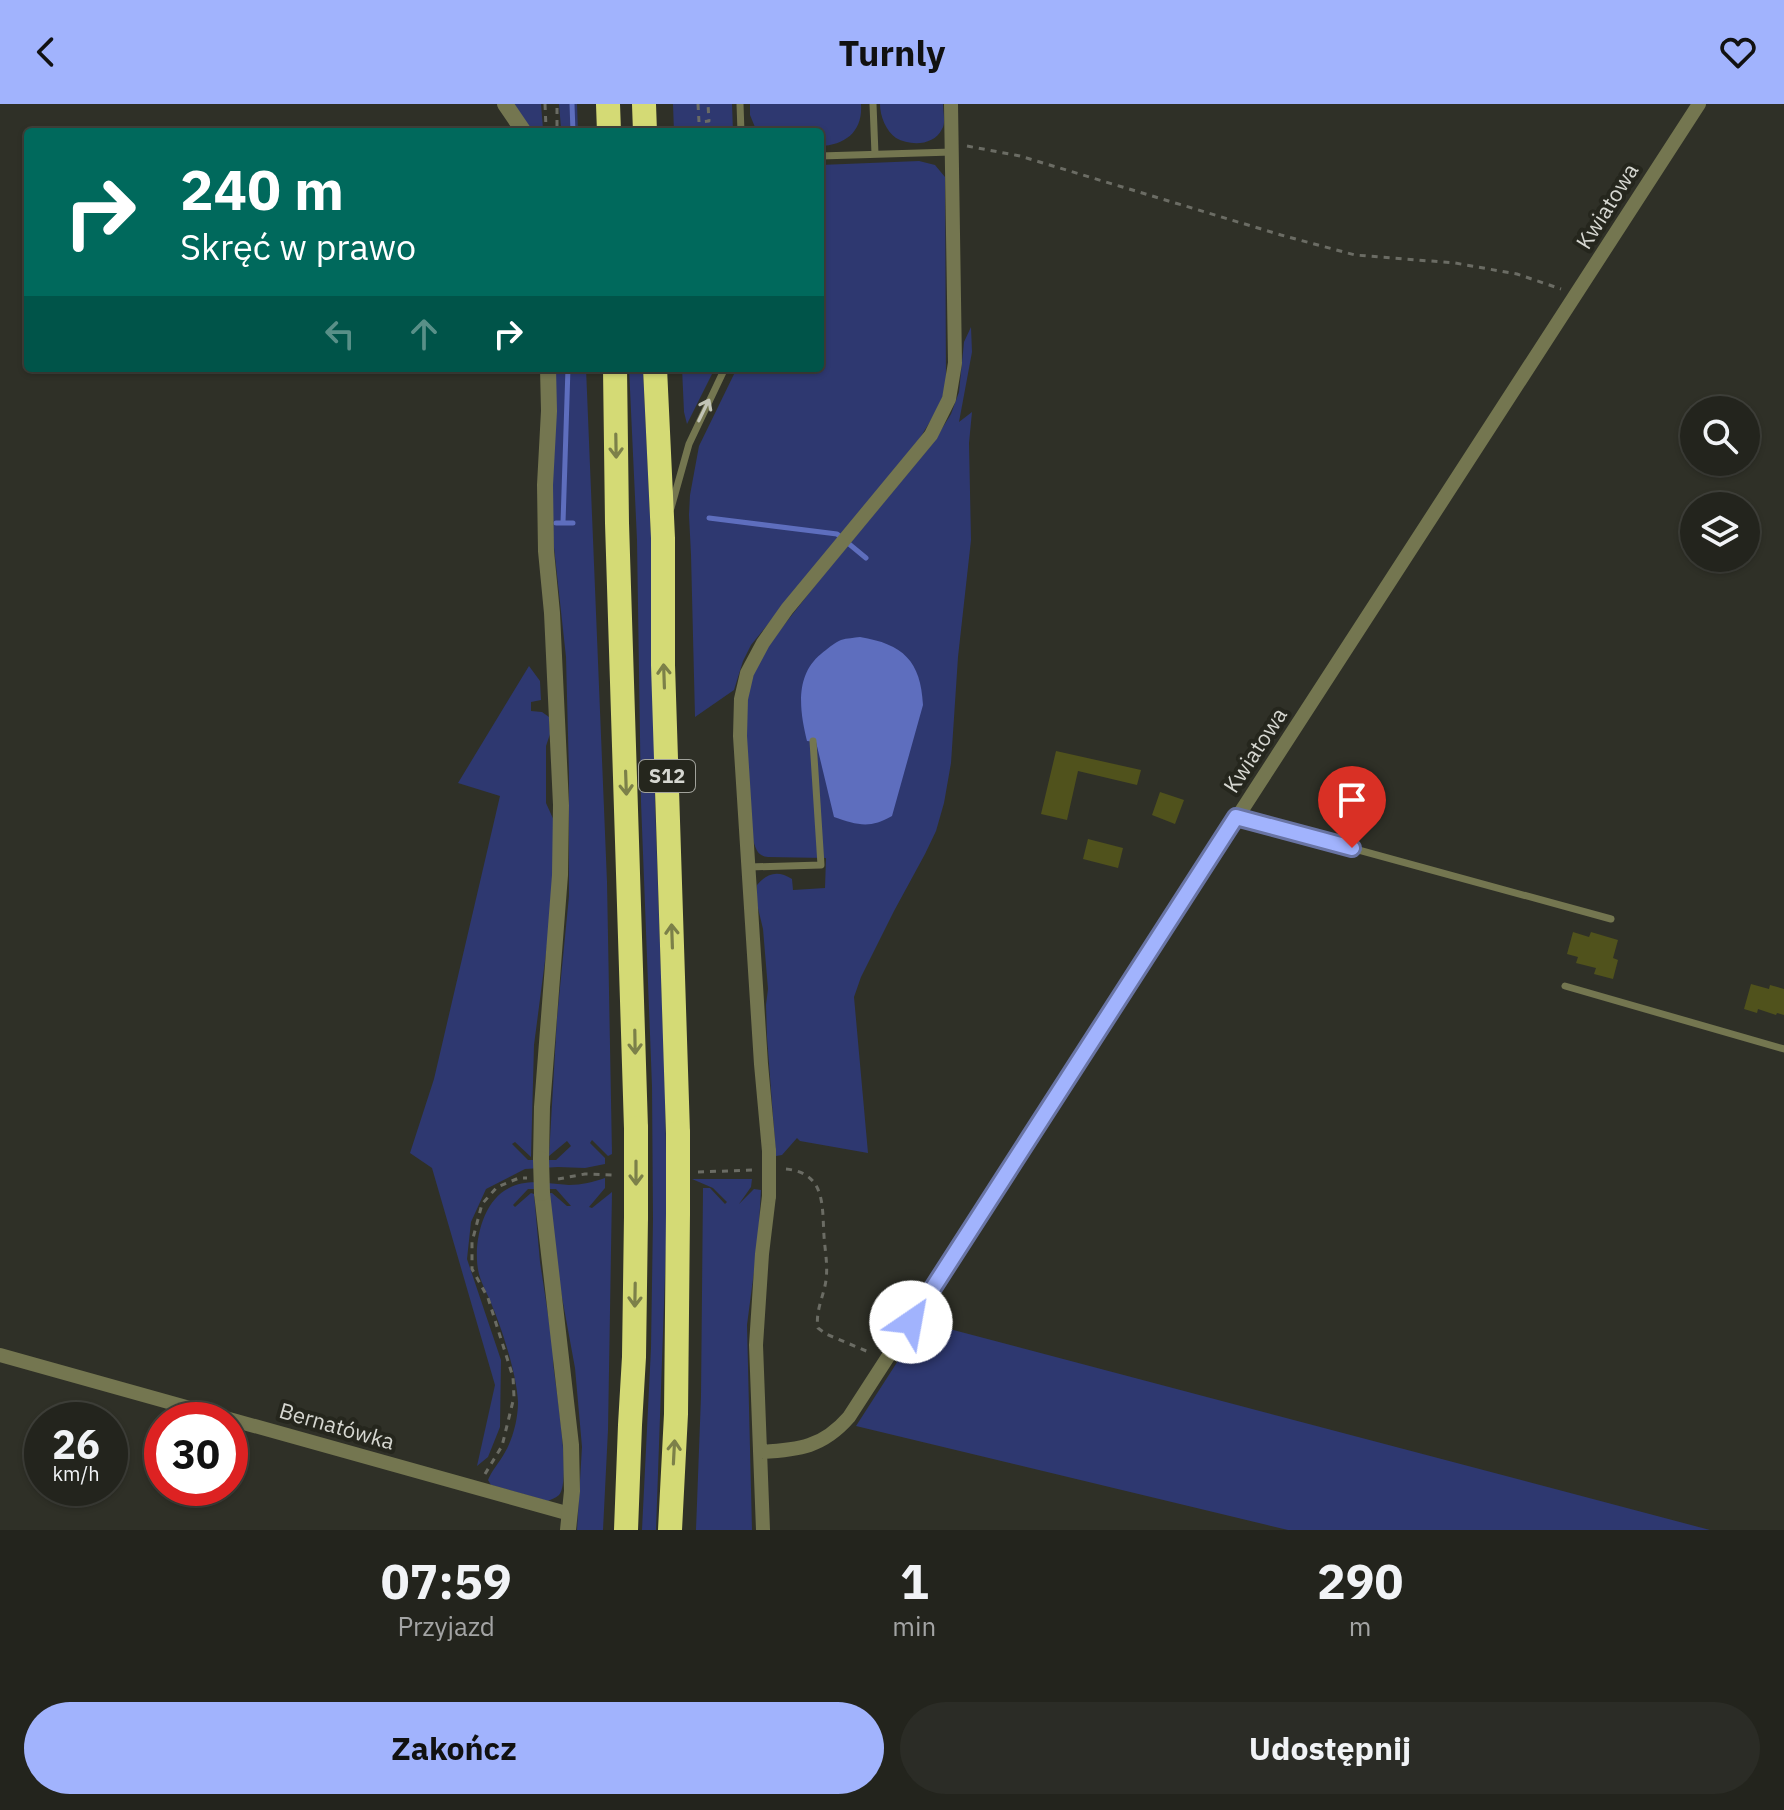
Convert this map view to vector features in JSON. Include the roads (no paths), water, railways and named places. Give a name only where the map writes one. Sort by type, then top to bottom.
[{"type":"highway","points":[[608,104],[609,128]]},
{"type":"highway","points":[[644,104],[645,128]]},
{"type":"highway","name":"S12","points":[[615,372],[636,1128],[634,1357],[626,1530]]},
{"type":"highway","name":"S12","points":[[655,372],[663,538],[663,665],[678,1133],[677,1387],[670,1530]]},
{"type":"street","points":[[505,104],[521,128]]},
{"type":"street","points":[[763,1530],[756,1345],[769,1196],[769,1151],[740,736],[741,699],[747,673],[763,643],[787,609],[931,435],[949,399],[955,363],[951,104]]},
{"type":"street","name":"Kwiatowa","points":[[761,1452],[795,1450],[819,1442],[831,1436],[849,1417],[1699,104]]},
{"type":"street","points":[[548,372],[546,551],[561,805],[560,875],[542,1107],[541,1159],[542,1193],[569,1422],[572,1467],[569,1522]]},
{"type":"street","name":"Bernatówka","points":[[0,1355],[484,1490],[569,1522]]},
{"type":"lane","points":[[740,104],[741,128]]},
{"type":"lane","points":[[873,104],[875,154]]},
{"type":"lane","points":[[824,156],[952,147]]},
{"type":"lane","points":[[663,538],[689,444],[723,372]]},
{"type":"lane","points":[[749,867],[821,865],[813,741]]},
{"type":"lane","points":[[1236,817],[1611,919]]},
{"type":"lane","points":[[1565,986],[1784,1049]]},
{"type":"waterway","points":[[572,104],[573,128]]},
{"type":"waterway","points":[[563,523],[568,372]]},
{"type":"waterway","points":[[709,518],[837,534],[866,558]]},
{"type":"waterway","points":[[556,523],[573,523]]}]
